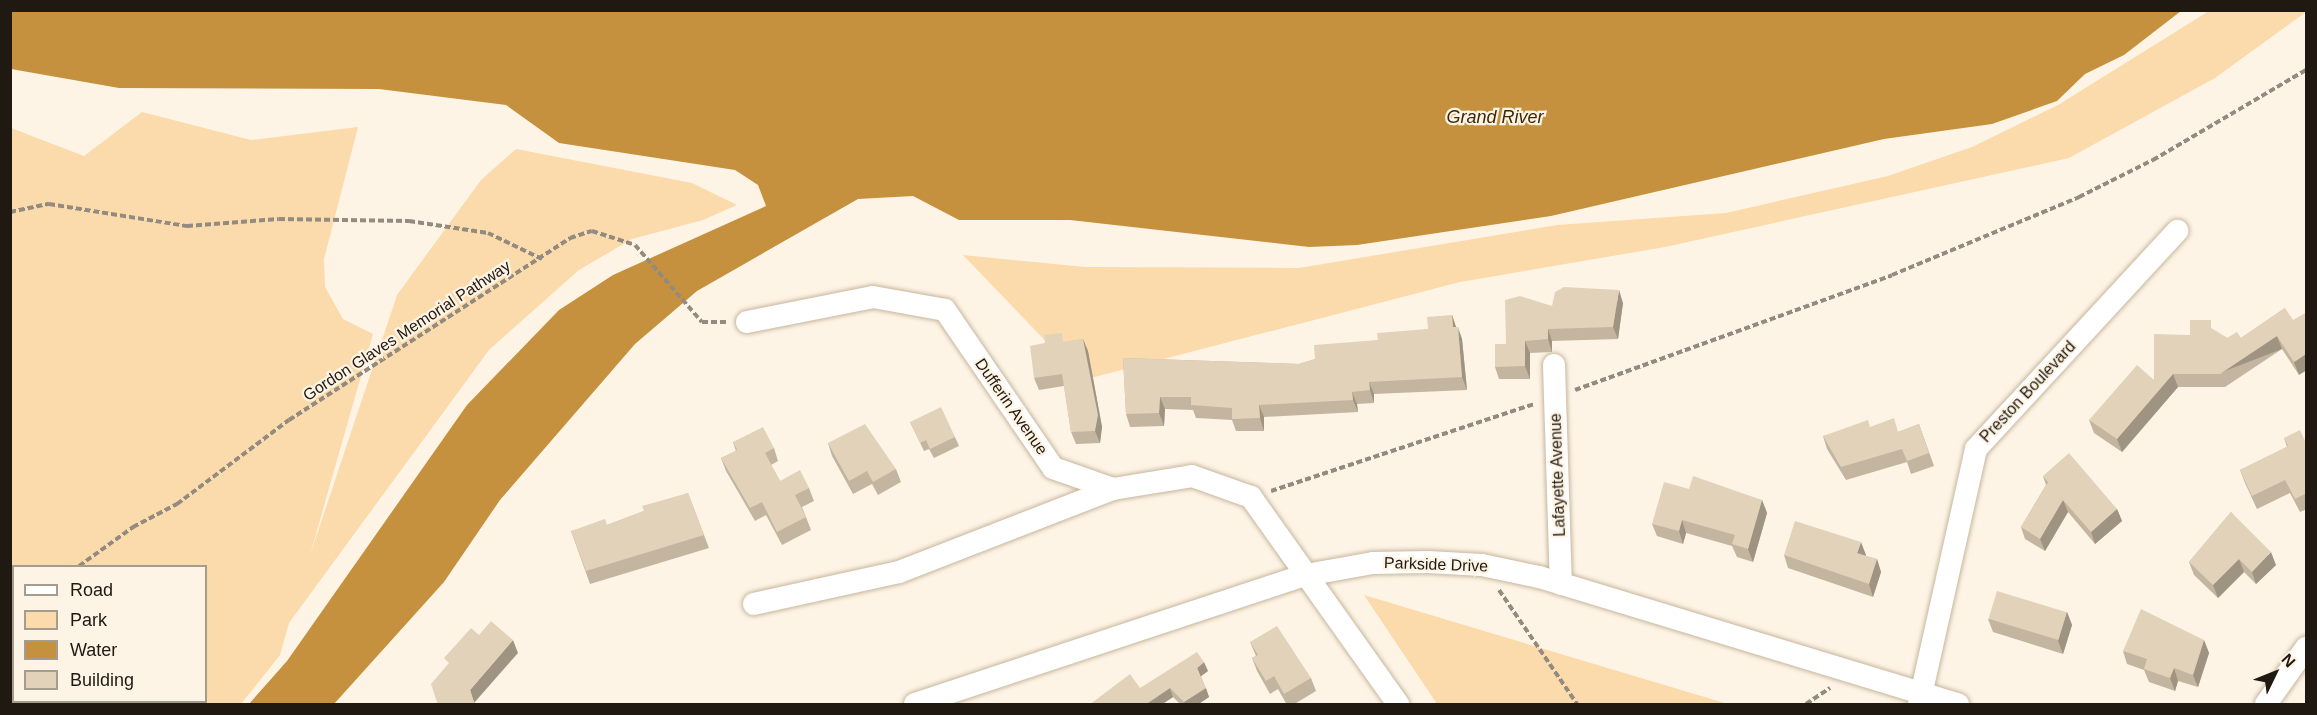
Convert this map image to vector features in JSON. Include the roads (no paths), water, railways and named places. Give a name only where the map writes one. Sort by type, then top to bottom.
[{"type":"street","name":"Preston Boulevard","points":[[1920,699],[1976,449],[2177,231]]},
{"type":"street","name":"Dufferin Avenue","points":[[747,322],[873,297],[945,310],[1053,468],[1113,489],[1192,476],[1251,497],[1306,575]]},
{"type":"street","name":"Lafayette Avenue","points":[[1554,365],[1561,584]]},
{"type":"street","points":[[754,604],[899,572],[1113,489]]},
{"type":"street","name":"Parkside Drive","points":[[915,705],[1306,575],[1373,563],[1482,565],[1561,584],[1920,699],[1958,705]]},
{"type":"street","points":[[1306,575],[1398,705]]},
{"type":"street","points":[[2266,705],[2307,648]]},
{"type":"water","name":"Grand River","points":[[10,11],[2181,11],[2124,55],[2085,74],[2057,101],[1992,124],[1884,139],[1551,216],[1357,245],[1309,247],[1070,220],[959,220],[913,196],[858,199],[697,291],[635,344],[500,500],[444,582],[334,704],[249,704],[287,661],[467,405],[559,310],[613,275],[766,206],[758,185],[735,170],[559,143],[506,105],[379,89],[119,88],[11,69]]}]
